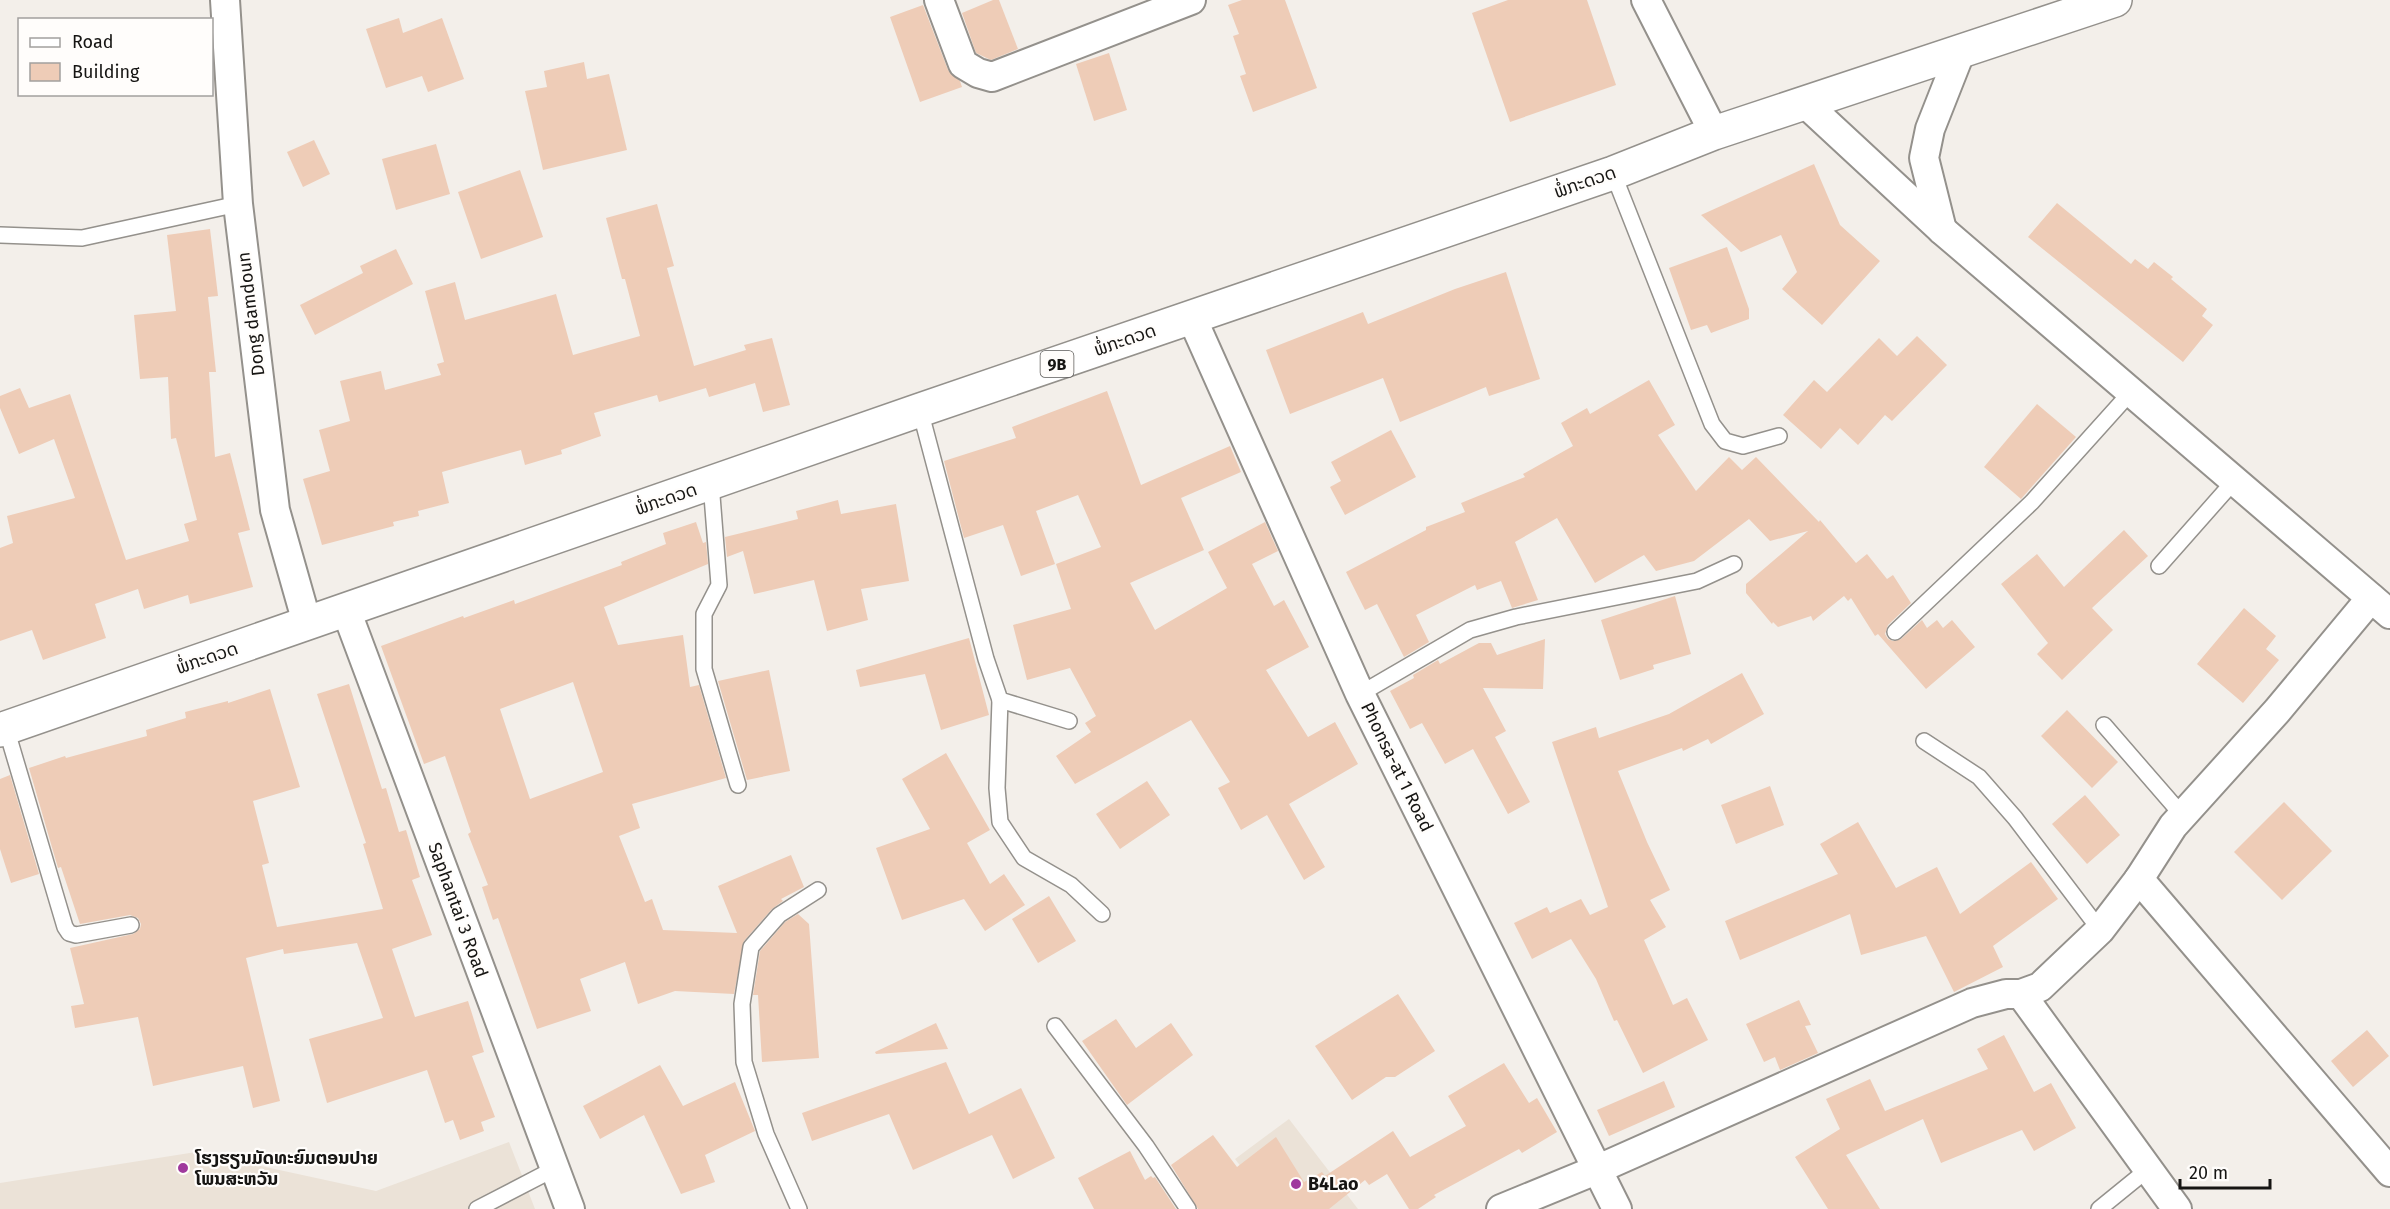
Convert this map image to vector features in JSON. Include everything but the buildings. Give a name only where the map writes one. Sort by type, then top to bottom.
[{"type":"main road","name":"ພໍ່ກະດວດ","points":[[3,729],[920,410],[1612,173],[1714,133],[2115,0]]},
{"type":"street","name":"Dong damdoun","points":[[225,0],[238,204],[274,510],[308,623]]},
{"type":"street","points":[[939,0],[963,64],[978,73],[992,77],[1191,0]]},
{"type":"street","points":[[1646,0],[1714,133]]},
{"type":"street","points":[[1942,230],[1924,158],[1929,129],[1960,53]]},
{"type":"street","points":[[1501,1209],[1596,1170],[1972,1003],[2006,994],[2020,994],[2040,987],[2100,930],[2139,879],[2173,826],[2277,711],[2380,606],[1942,230],[1806,104]]},
{"type":"street","name":"Phonsa-at 1 Road","points":[[1192,318],[1360,694],[1617,1209]]},
{"type":"street","name":"Saphantai 3 Road","points":[[346,610],[570,1209]]},
{"type":"street","points":[[2139,879],[2390,1172]]},
{"type":"street","points":[[2020,994],[2177,1209]]},
{"type":"lane","points":[[1612,173],[1712,424],[1725,441],[1743,446],[1779,436]]},
{"type":"lane","points":[[0,235],[82,238],[238,204]]},
{"type":"lane","points":[[1895,632],[2032,502],[2130,393]]},
{"type":"lane","points":[[920,410],[986,659],[1000,700],[997,788],[1000,822],[1024,858],[1071,885],[1102,914]]},
{"type":"lane","points":[[2159,566],[2235,480]]},
{"type":"lane","points":[[711,483],[719,585],[704,614],[704,669],[738,785]]},
{"type":"lane","points":[[1360,694],[1470,630],[1516,617],[1697,581],[1734,564]]},
{"type":"lane","points":[[1000,700],[1069,721]]},
{"type":"lane","points":[[2104,725],[2183,816]]},
{"type":"lane","points":[[3,729],[65,927],[69,933],[75,935],[131,925]]},
{"type":"lane","points":[[1924,741],[1979,777],[2015,818],[2100,930]]},
{"type":"lane","points":[[799,1209],[766,1134],[744,1062],[742,1004],[751,947],[779,915],[818,890]]},
{"type":"lane","points":[[1056,1026],[1146,1146],[1188,1209]]},
{"type":"lane","points":[[477,1209],[554,1169]]},
{"type":"lane","points":[[2098,1209],[2147,1170]]},
{"type":"shaded area","name":"B4Lao","points":[[1289,1119],[1358,1209],[1273,1209],[1235,1159]]},
{"type":"shaded area","name":"ໂຮງຮຽນມັດທະຍົມຕອນປາຍ ໂພນສະຫວັນ","points":[[509,1142],[535,1209],[0,1209],[0,1183],[196,1152],[376,1191]]},
{"type":"place","name":"ໂຮງຮຽນມັດທະຍົມຕອນປາຍ ໂພນສະຫວັນ","points":[[183,1168]]},
{"type":"place","name":"B4Lao","points":[[1296,1184]]}]
